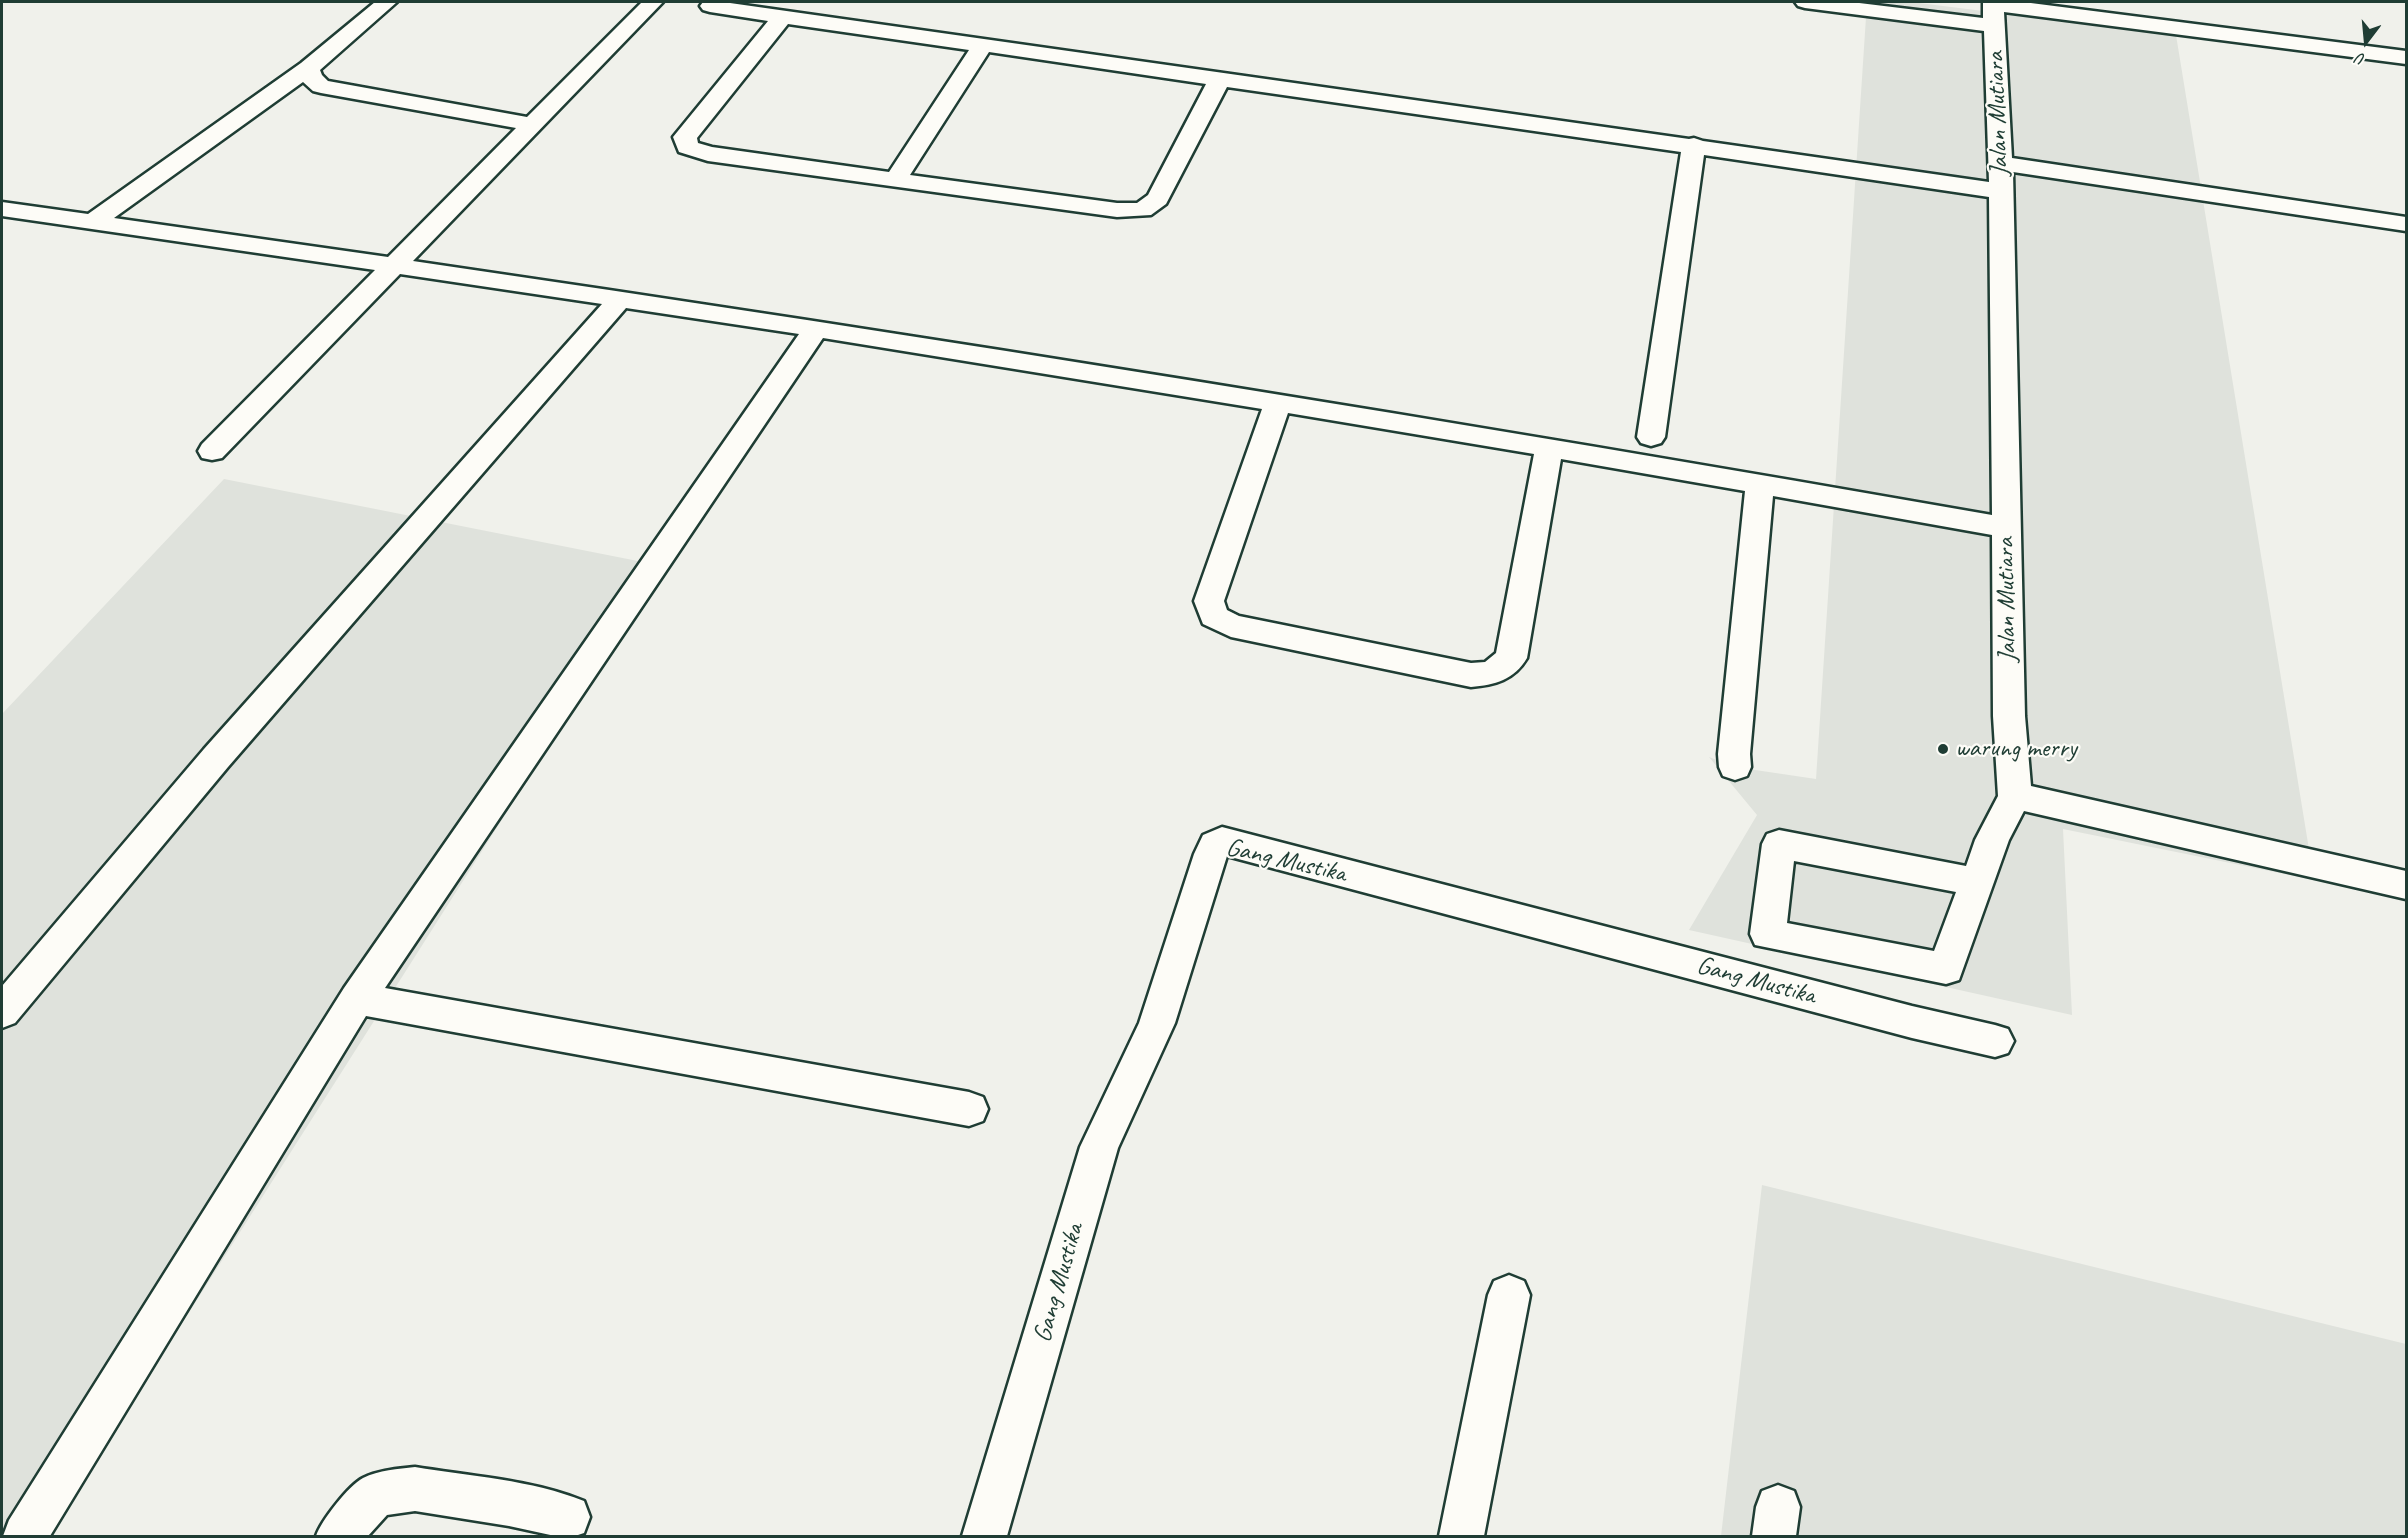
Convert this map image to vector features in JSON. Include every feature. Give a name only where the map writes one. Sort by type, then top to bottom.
[{"type":"street","points":[[92,222],[309,68],[387,2]]},
{"type":"street","points":[[212,451],[653,2]]},
{"type":"street","points":[[1805,2],[1993,10],[2406,57]]},
{"type":"street","points":[[710,6],[1694,145],[2001,191]]},
{"type":"street","name":"Jalan Mutiara","points":[[1993,10],[2001,163],[2009,716],[2015,796]]},
{"type":"street","points":[[782,17],[685,137],[687,147],[708,154],[895,180],[1117,210],[1142,210],[1158,199],[1220,79]]},
{"type":"street","points":[[895,180],[982,46]]},
{"type":"street","points":[[309,68],[311,78],[321,86],[534,125]]},
{"type":"street","points":[[1651,437],[1694,145]]},
{"type":"street","points":[[2001,163],[2406,224]]},
{"type":"street","points":[[2,209],[817,328],[1760,483],[2006,528]]},
{"type":"street","points":[[2,1012],[216,758],[620,300]]},
{"type":"street","points":[[25,1536],[357,999],[817,328]]},
{"type":"street","points":[[1278,403],[1209,601],[1214,616],[1231,626],[1471,675],[1493,673],[1511,658],[1549,448]]},
{"type":"street","points":[[1735,767],[1741,669],[1760,483]]},
{"type":"street","points":[[1976,882],[1779,844],[1768,934],[1946,969],[1992,840],[2015,796],[2406,885]]},
{"type":"street","name":"Gang Mustika","points":[[984,1536],[1099,1148],[1157,1023],[1211,854],[1215,845],[1222,841],[1912,1022],[1995,1041]]},
{"type":"street","points":[[357,999],[969,1109]]},
{"type":"street","points":[[1461,1536],[1509,1295]]},
{"type":"street","points":[[339,1536],[376,1495],[416,1489],[509,1504],[568,1517]]},
{"type":"shaded area","points":[[1867,2],[1911,2],[2176,35],[2314,880],[2063,829],[2072,1015],[1689,930],[1757,815],[1709,757],[1735,767],[1816,779]]},
{"type":"shaded area","points":[[224,479],[663,566],[47,1536],[2,1536],[2,714]]},
{"type":"shaded area","points":[[1762,1185],[2406,1344],[2406,1536],[1721,1536]]},
{"type":"place","name":"warung merry","points":[[1943,749]]}]
